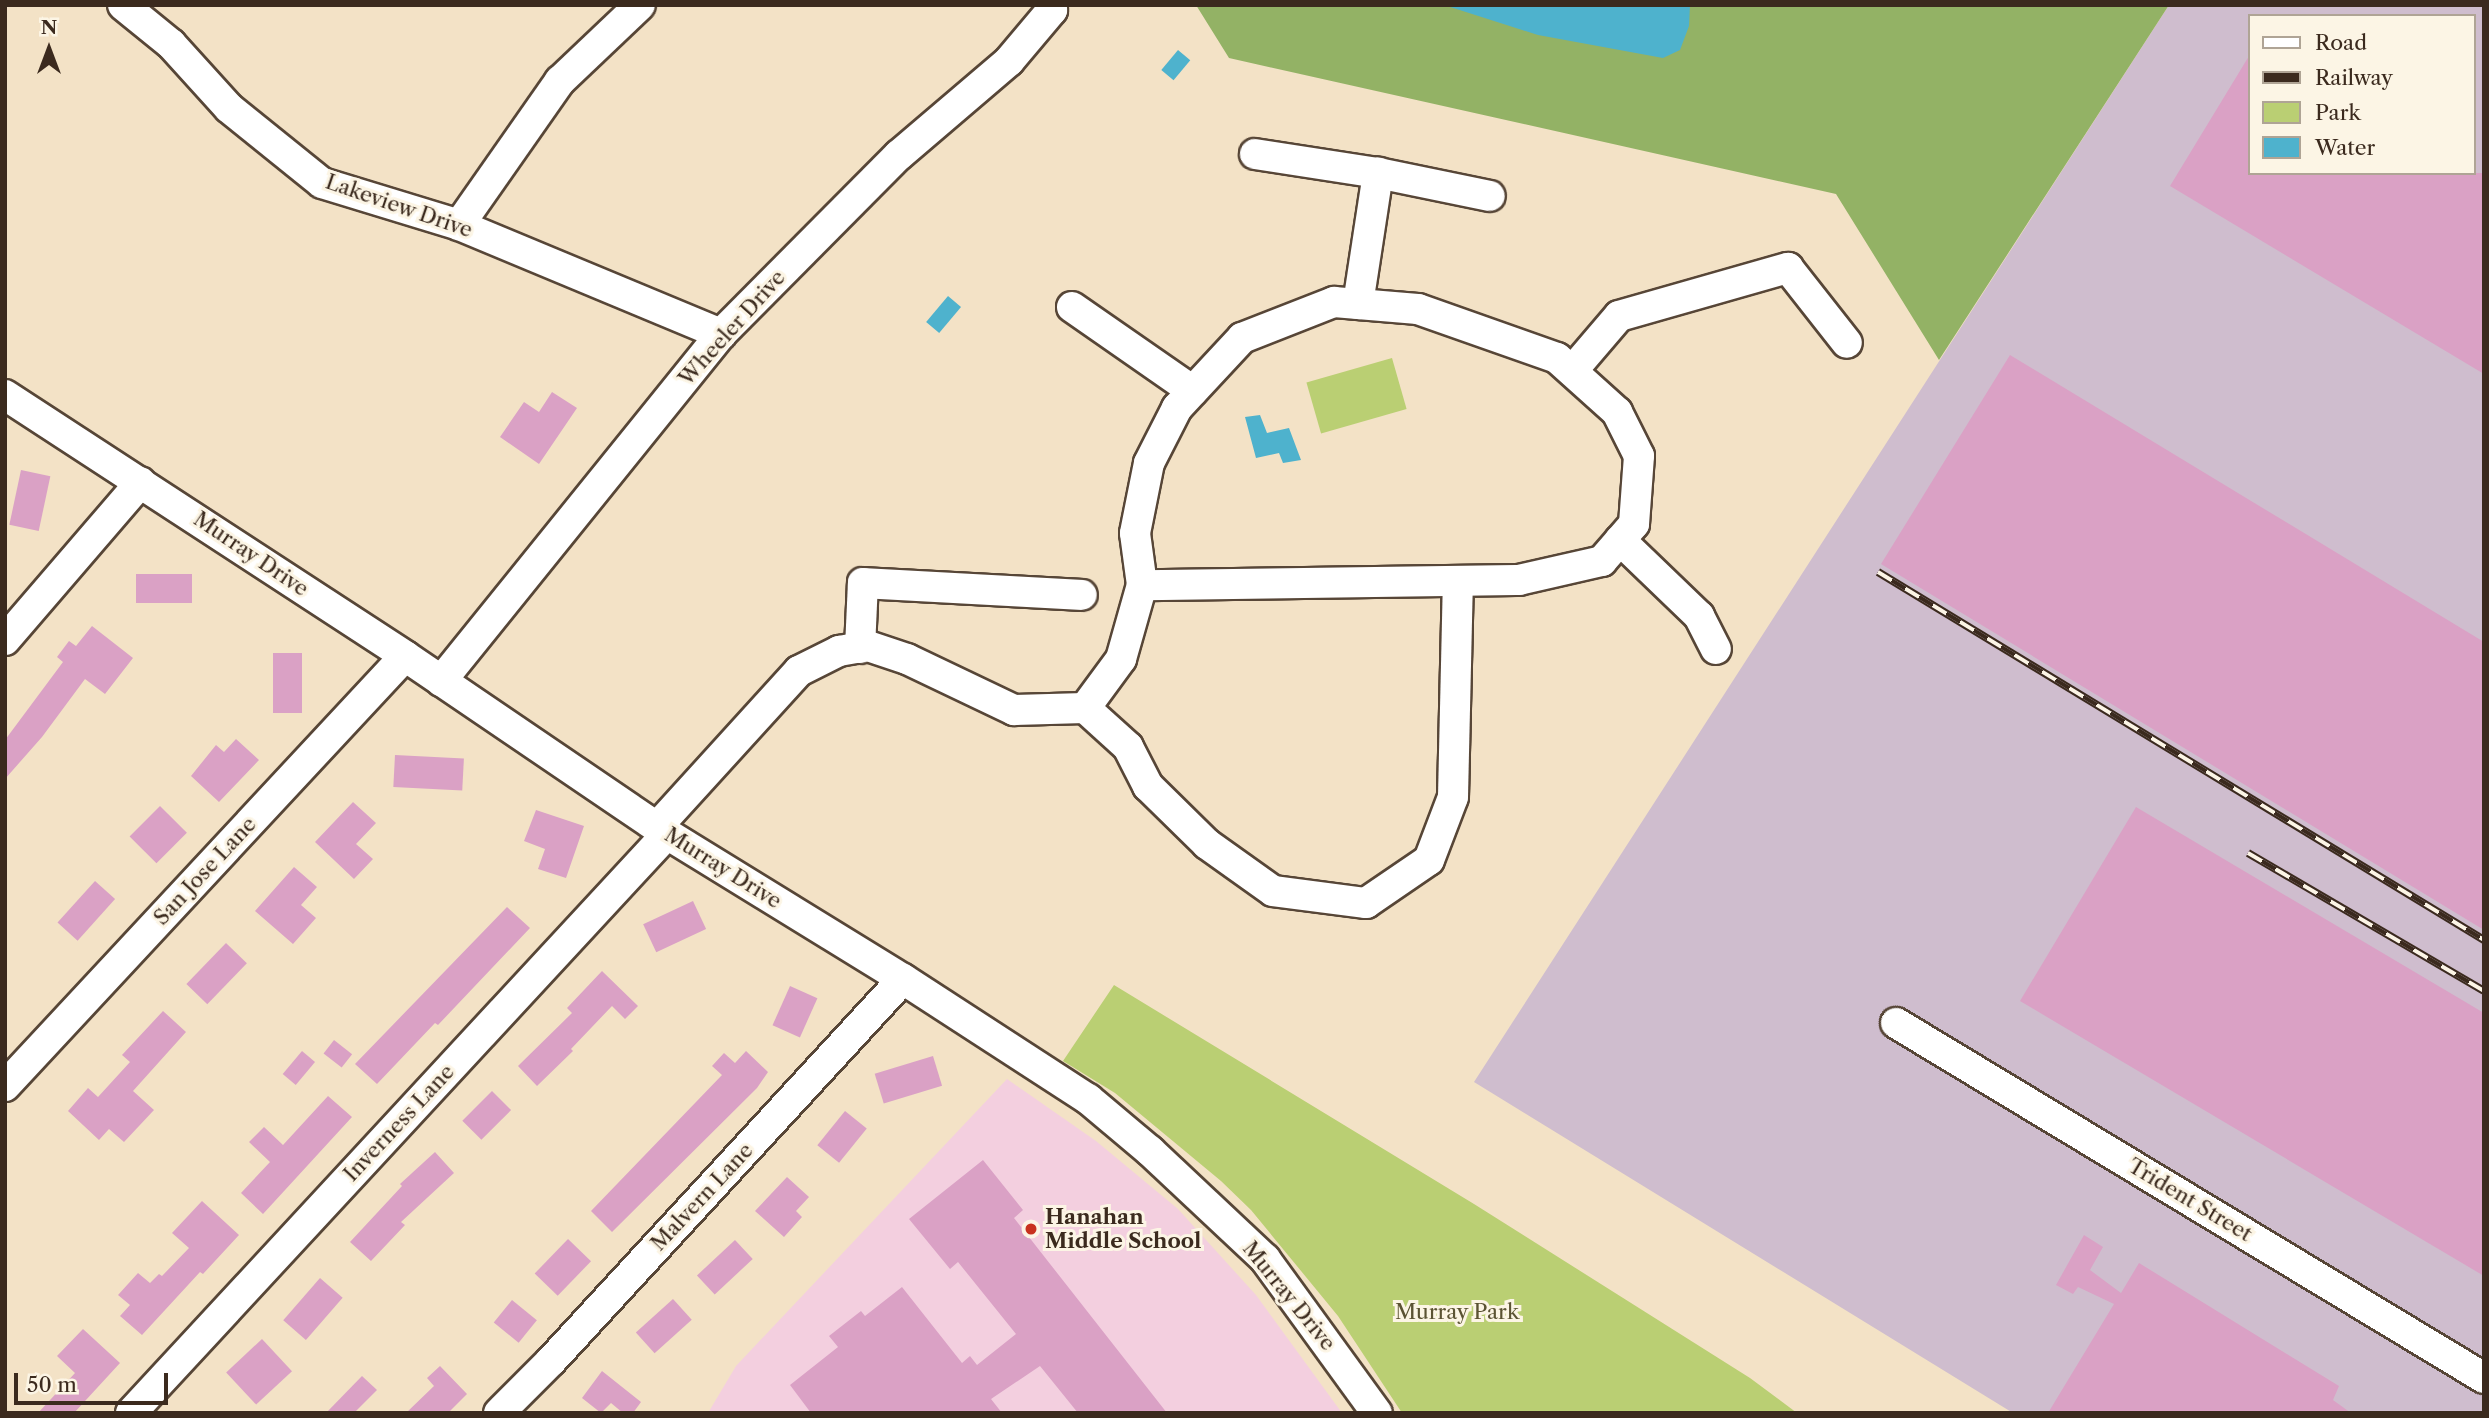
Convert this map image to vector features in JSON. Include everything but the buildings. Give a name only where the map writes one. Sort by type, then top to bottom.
[{"type":"street","name":"Lakeview Drive","points":[[122,5],[171,44],[229,108],[322,183],[459,225],[721,334]]},
{"type":"street","points":[[459,225],[560,81],[640,5]]},
{"type":"street","name":"Wheeler Drive","points":[[441,681],[721,334],[899,155],[1009,61],[1052,10],[1051,5]]},
{"type":"street","points":[[1255,154],[1378,173],[1490,196]]},
{"type":"street","points":[[1358,304],[1378,173]]},
{"type":"street","points":[[1572,371],[1619,316],[1788,268],[1847,343]]},
{"type":"street","points":[[1084,708],[1121,659],[1142,586],[1135,533],[1149,463],[1177,408],[1242,338],[1334,302],[1419,309],[1557,358],[1617,412],[1639,456],[1634,524],[1602,561],[1519,580],[1142,586]]},
{"type":"street","points":[[1072,307],[1193,391]]},
{"type":"street","name":"Murray Drive","points":[[5,395],[405,656],[662,830],[1058,1077],[1150,1151],[1265,1259],[1377,1413]]},
{"type":"street","points":[[5,640],[141,482]]},
{"type":"street","points":[[1620,540],[1699,616],[1716,649]]},
{"type":"street","points":[[1082,595],[863,583],[860,648],[868,646],[907,659],[1014,710],[1084,708],[1128,747],[1148,786],[1197,834],[1273,891],[1366,903],[1429,860],[1453,797],[1458,581]]},
{"type":"street","name":"Inverness Lane","points":[[131,1413],[662,830],[799,671],[839,651],[860,648]]},
{"type":"street","name":"San Jose Lane","points":[[5,1086],[405,656]]},
{"type":"street","name":"Malvern Lane","points":[[499,1413],[551,1361],[903,979]]},
{"type":"street","name":"Trident Street","points":[[1896,1023],[2484,1378]]},
{"type":"shaded area","points":[[2169,5],[2484,5],[2484,1413],[2013,1413],[1474,1082]]},
{"type":"shaded area","name":"Hanahan Middle School","points":[[1007,1079],[1096,1141],[1178,1209],[1256,1295],[1342,1413],[708,1413],[736,1366]]},
{"type":"green space","points":[[1196,5],[2169,5],[1939,360],[1836,194],[1229,58]]},
{"type":"green space","points":[[1392,358],[1407,409],[1321,433],[1306,383]]},
{"type":"green space","name":"Murray Park","points":[[1114,985],[1474,1204],[1750,1378],[1797,1413],[1402,1413],[1338,1316],[1251,1210],[1221,1181],[1115,1093],[1063,1061]]},
{"type":"water","points":[[1444,5],[1690,5],[1689,26],[1680,50],[1663,58],[1538,35]]},
{"type":"water","points":[[1178,50],[1190,60],[1174,80],[1161,70]]},
{"type":"water","points":[[948,296],[961,307],[939,333],[926,322]]},
{"type":"water","points":[[1260,415],[1267,433],[1289,428],[1301,460],[1283,463],[1279,453],[1256,458],[1245,417]]},
{"type":"railway","points":[[1878,572],[2484,940]]},
{"type":"railway","points":[[2248,853],[2484,991]]},
{"type":"place","name":"Hanahan Middle School","points":[[1031,1229]]}]
